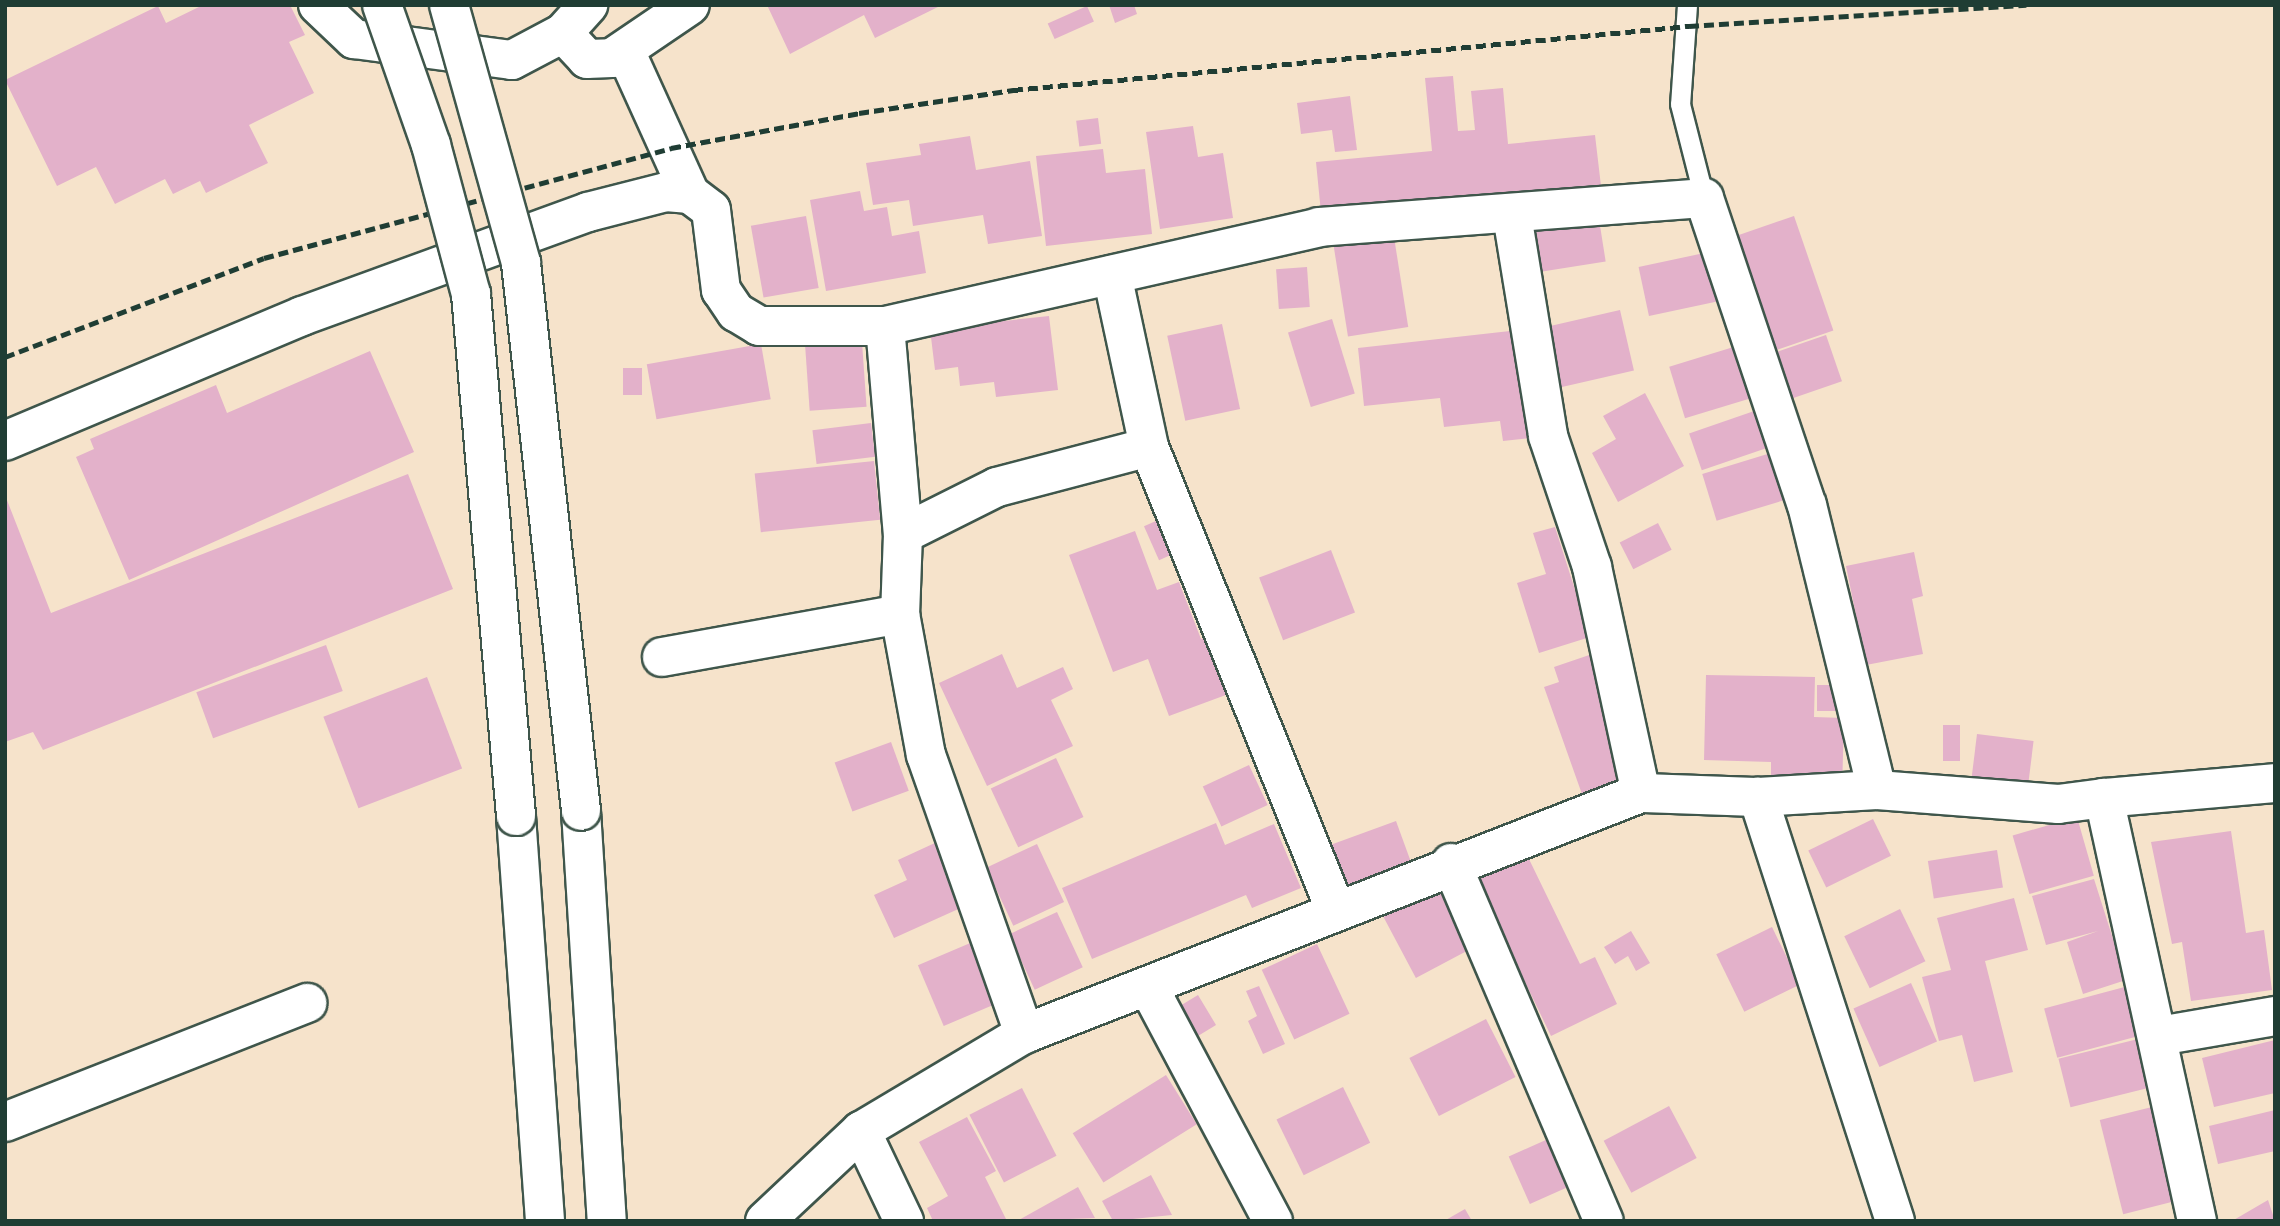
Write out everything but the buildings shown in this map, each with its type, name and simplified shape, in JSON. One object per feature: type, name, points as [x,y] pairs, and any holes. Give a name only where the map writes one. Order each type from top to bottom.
[{"type":"street","points":[[318,5],[354,39],[512,60],[575,19],[587,60],[626,53],[690,5]]},
{"type":"street","points":[[382,5],[431,145],[471,294],[516,816],[545,1221]]},
{"type":"street","points":[[449,5],[520,263],[581,811],[607,1221]]},
{"type":"street","points":[[626,53],[690,194],[711,210],[721,290],[736,312],[759,326],[886,326],[1319,227],[1512,215],[1704,198],[1807,505],[1877,790]]},
{"type":"street","points":[[5,441],[302,316],[575,217],[666,192],[690,194]]},
{"type":"street","points":[[1512,215],[1548,436],[1592,567],[1641,793]]},
{"type":"street","points":[[1111,275],[1149,447],[1336,911]]},
{"type":"street","points":[[886,326],[903,534],[900,614],[926,755],[1024,1034]]},
{"type":"street","points":[[903,534],[997,487],[1149,447]]},
{"type":"street","points":[[662,657],[900,614]]},
{"type":"street","points":[[765,1221],[861,1131],[1024,1034],[1150,990],[1451,863],[1641,793],[1758,797],[1877,790],[2058,804],[2275,783]]},
{"type":"street","points":[[1758,797],[1895,1221]]},
{"type":"street","points":[[2104,798],[2159,1036],[2197,1221]]},
{"type":"street","points":[[1451,863],[1604,1221]]},
{"type":"street","points":[[1150,990],[1272,1221]]},
{"type":"street","points":[[5,1122],[307,1003]]},
{"type":"street","points":[[2159,1036],[2275,1016]]},
{"type":"street","points":[[861,1131],[904,1221]]},
{"type":"lane","points":[[1688,5],[1681,104],[1704,198]]},
{"type":"railway","points":[[5,357],[264,258],[671,148],[859,113],[1013,90],[1689,26],[2026,5]]}]
